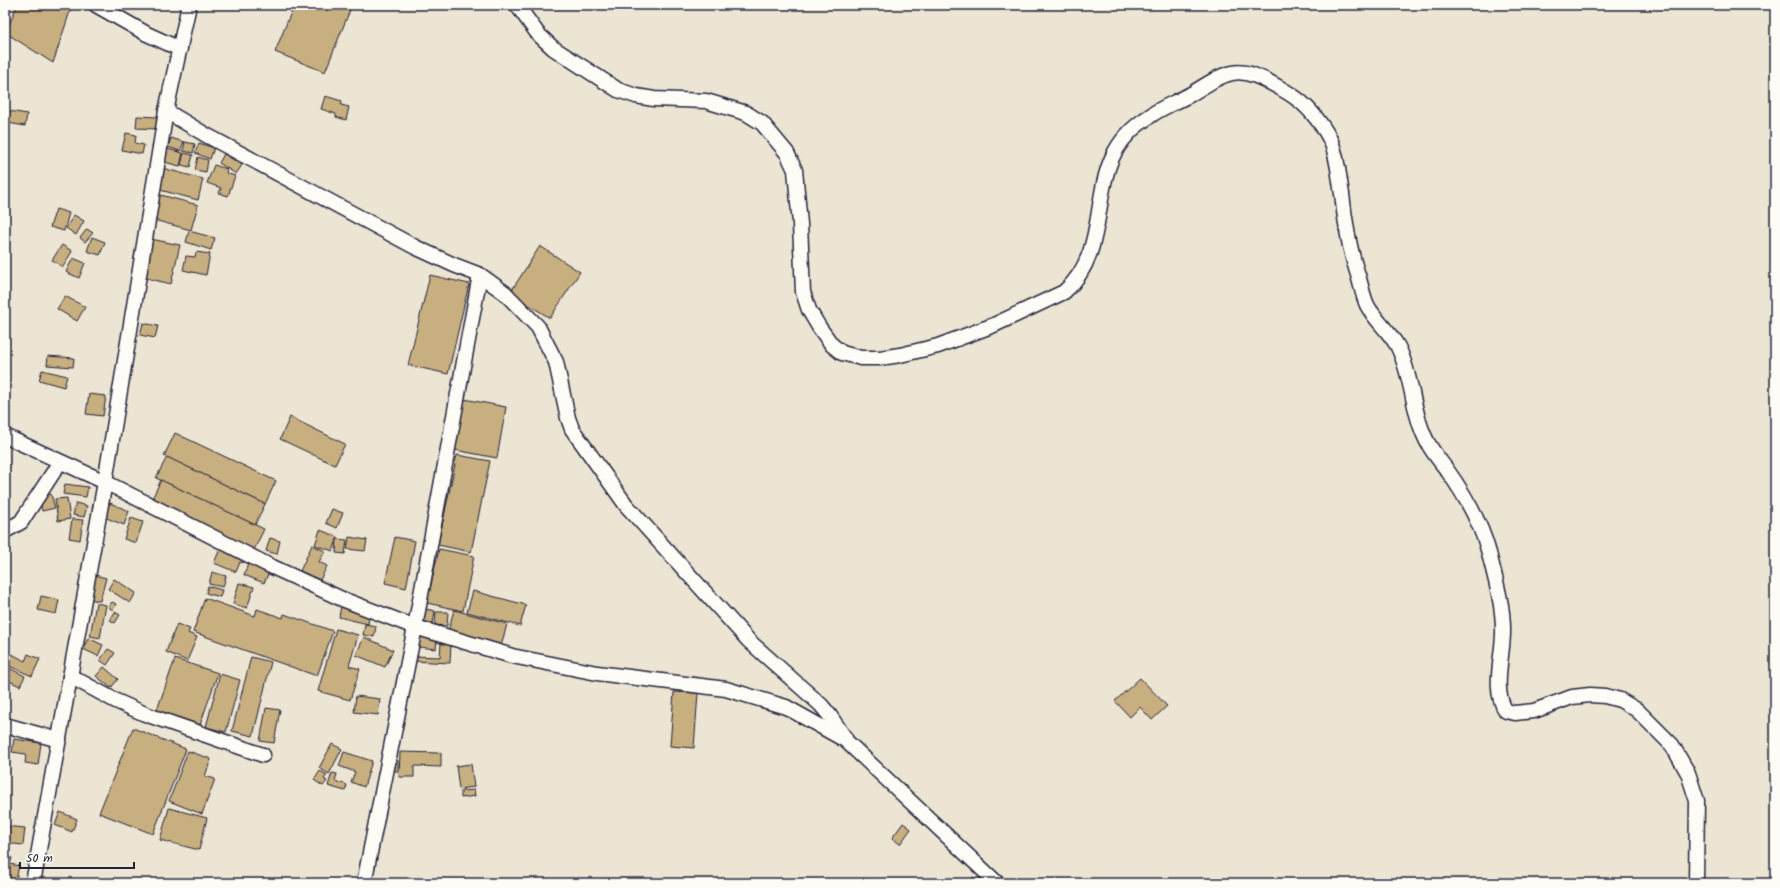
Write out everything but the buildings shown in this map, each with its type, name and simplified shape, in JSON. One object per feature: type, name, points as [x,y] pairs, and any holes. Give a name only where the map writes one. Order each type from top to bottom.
[{"type":"street","points":[[96,5],[147,34],[180,49]]},
{"type":"street","points":[[33,883],[105,482],[166,111],[189,5]]},
{"type":"street","points":[[516,5],[538,34],[548,43],[618,90],[636,96],[654,99],[706,101],[746,113],[762,123],[787,153],[795,170],[800,224],[803,292],[810,310],[819,327],[832,345],[842,354],[860,358],[880,358],[900,355],[938,346],[994,325],[1064,292],[1081,271],[1091,249],[1098,226],[1105,183],[1111,160],[1120,142],[1135,127],[1151,115],[1190,94],[1215,78],[1230,72],[1244,72],[1262,78],[1299,100],[1322,126],[1331,142],[1337,162],[1351,257],[1368,306],[1398,347],[1428,443],[1448,471],[1478,521],[1488,551],[1502,608],[1504,632],[1499,677],[1502,705],[1506,710],[1515,713],[1534,711],[1572,697],[1590,695],[1605,696],[1620,700],[1637,710],[1672,745],[1681,759],[1690,780],[1697,801],[1696,883]]},
{"type":"street","points":[[166,111],[206,135],[415,247],[480,275],[505,293],[538,327],[556,362],[568,418],[572,429],[626,505],[749,641],[821,705],[846,740],[997,883]]},
{"type":"street","points":[[364,883],[415,627],[480,275]]},
{"type":"street","points":[[5,436],[105,482],[266,564],[342,599],[415,627],[512,656],[597,673],[726,689],[786,707],[846,740]]},
{"type":"street","points":[[5,531],[21,522],[60,462]]},
{"type":"street","points":[[70,676],[116,702],[145,714],[264,755]]},
{"type":"street","points":[[5,725],[59,740]]}]
